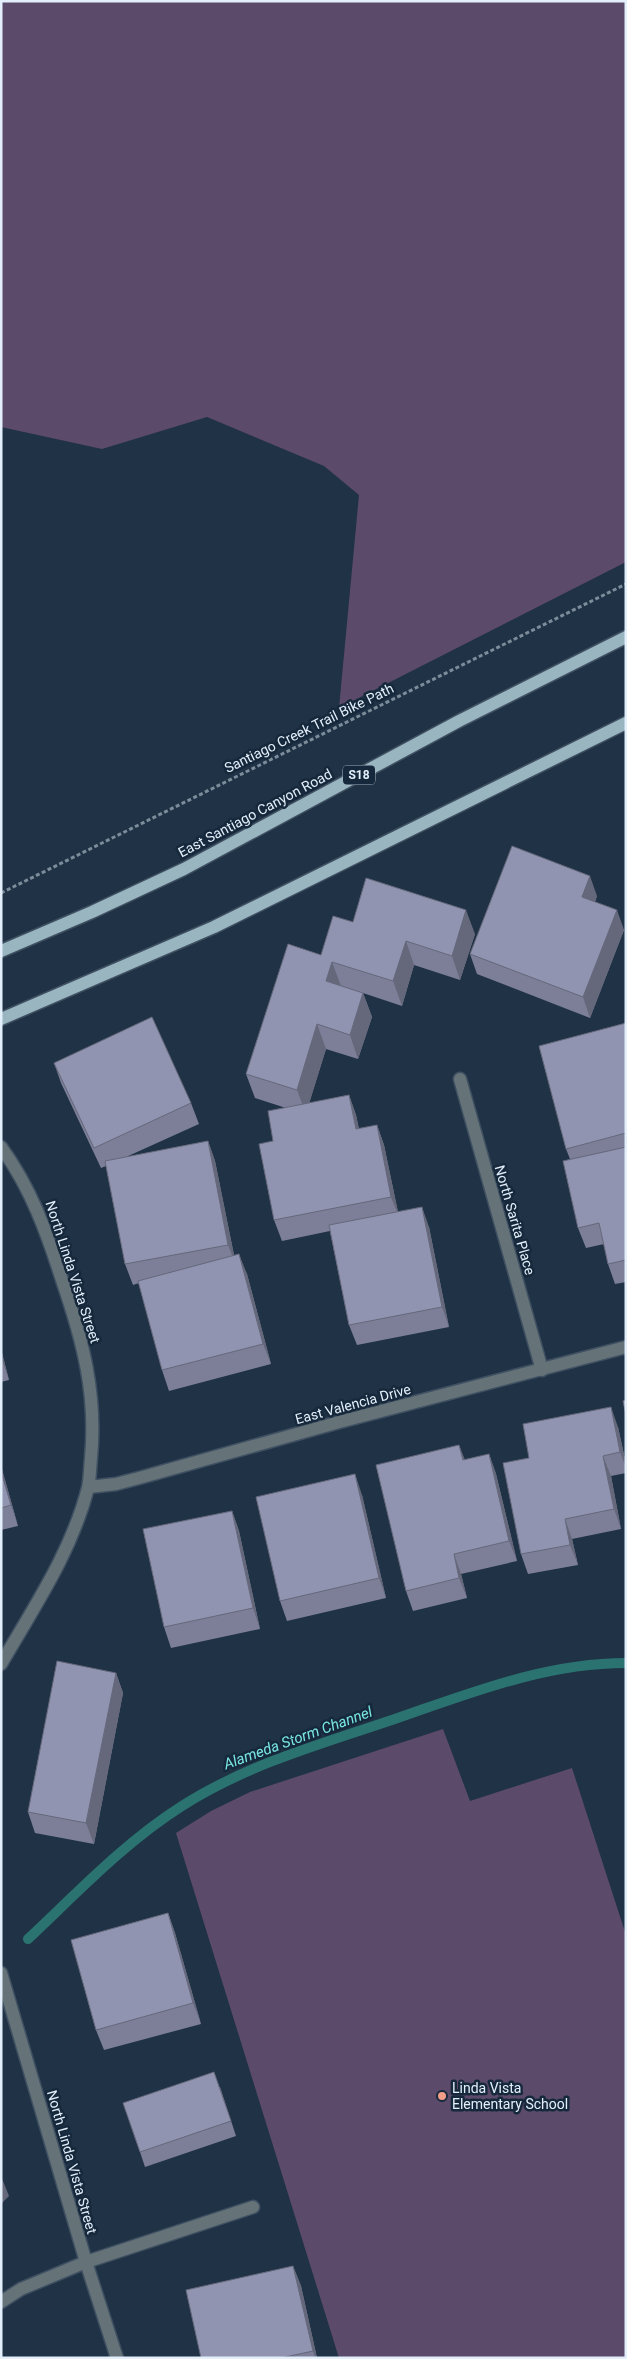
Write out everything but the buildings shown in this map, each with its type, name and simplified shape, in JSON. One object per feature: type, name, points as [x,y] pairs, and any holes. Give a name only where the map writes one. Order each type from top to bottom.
[{"type":"main road","name":"East Santiago Canyon Road","points":[[1,951],[92,912],[184,869],[459,721],[626,637]]},
{"type":"main road","points":[[1,1019],[214,927],[626,722]]},
{"type":"street","name":"North Sarita Place","points":[[460,1079],[542,1370]]},
{"type":"street","name":"North Linda Vista Street","points":[[1,1147],[33,1199],[78,1328],[89,1376],[94,1426],[88,1487],[73,1534],[51,1581],[1,1664]]},
{"type":"street","name":"East Valencia Drive","points":[[88,1487],[116,1484],[344,1421],[626,1347]]},
{"type":"street","name":"North Linda Vista Street","points":[[1,1973],[86,2262],[118,2358]]},
{"type":"street","points":[[1,2302],[21,2289],[86,2262],[253,2207]]},
{"type":"path","name":"Santiago Creek Trail Bike Path","points":[[1,893],[626,584]]},
{"type":"shaded area","points":[[1,1],[626,1],[626,562],[339,708],[359,495],[324,466],[207,417],[102,449],[1,427]]},
{"type":"shaded area","name":"Linda Vista Elementary School","points":[[443,1729],[470,1801],[572,1768],[626,1935],[626,2358],[339,2358],[176,1833],[211,1811],[250,1792]]},
{"type":"waterway","name":"Alameda Storm Channel","points":[[28,1939],[102,1869],[161,1820],[206,1792],[232,1779],[311,1747],[507,1682],[566,1668],[626,1663]]},
{"type":"place","name":"Linda Vista Elementary School","points":[[442,2096]]}]
